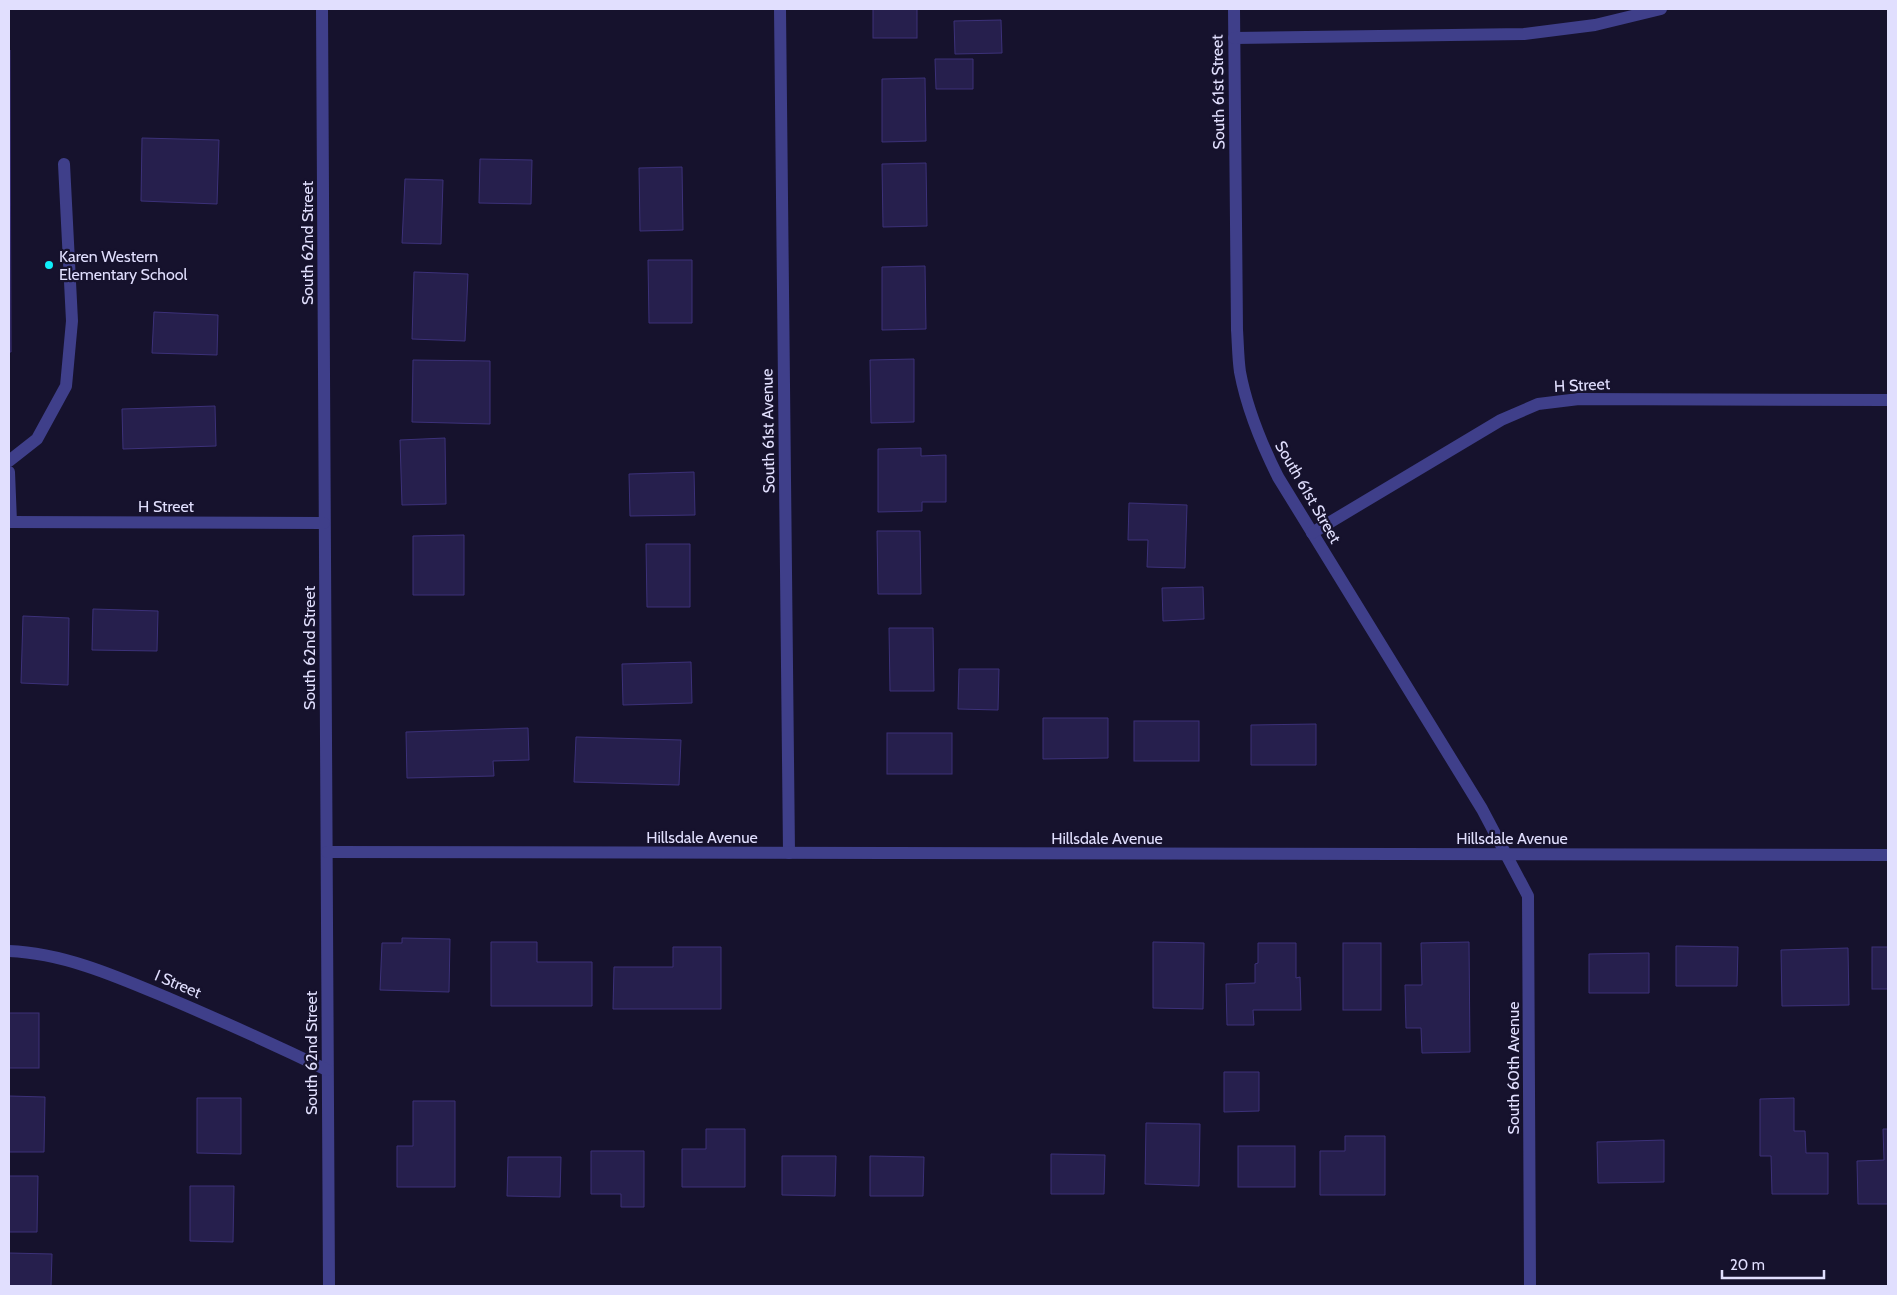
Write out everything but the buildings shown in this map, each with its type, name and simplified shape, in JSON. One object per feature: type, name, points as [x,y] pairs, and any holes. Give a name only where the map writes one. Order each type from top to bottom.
[{"type":"street","name":"South 62nd Street","points":[[322,9],[329,1286]]},
{"type":"street","name":"South 61st Avenue","points":[[780,9],[789,854]]},
{"type":"street","name":"South 61st Street","points":[[1234,9],[1237,330],[1240,370],[1247,405],[1261,442],[1278,477],[1482,809],[1506,855]]},
{"type":"street","points":[[1234,38],[1524,34],[1595,24],[1661,9]]},
{"type":"street","points":[[9,461],[37,439],[66,386],[72,321],[64,164]]},
{"type":"street","name":"H Street","points":[[1312,533],[1501,420],[1538,404],[1579,399],[1888,400]]},
{"type":"street","points":[[9,472],[10,522]]},
{"type":"street","name":"H Street","points":[[10,522],[324,523]]},
{"type":"street","name":"Hillsdale Avenue","points":[[326,852],[1888,855]]},
{"type":"street","name":"South 60th Avenue","points":[[1506,855],[1528,896],[1530,1286]]},
{"type":"street","name":"I Street","points":[[9,951],[40,955],[79,964],[137,985],[228,1023],[327,1070]]},
{"type":"place","name":"Karen Western Elementary School","points":[[49,265]]}]
